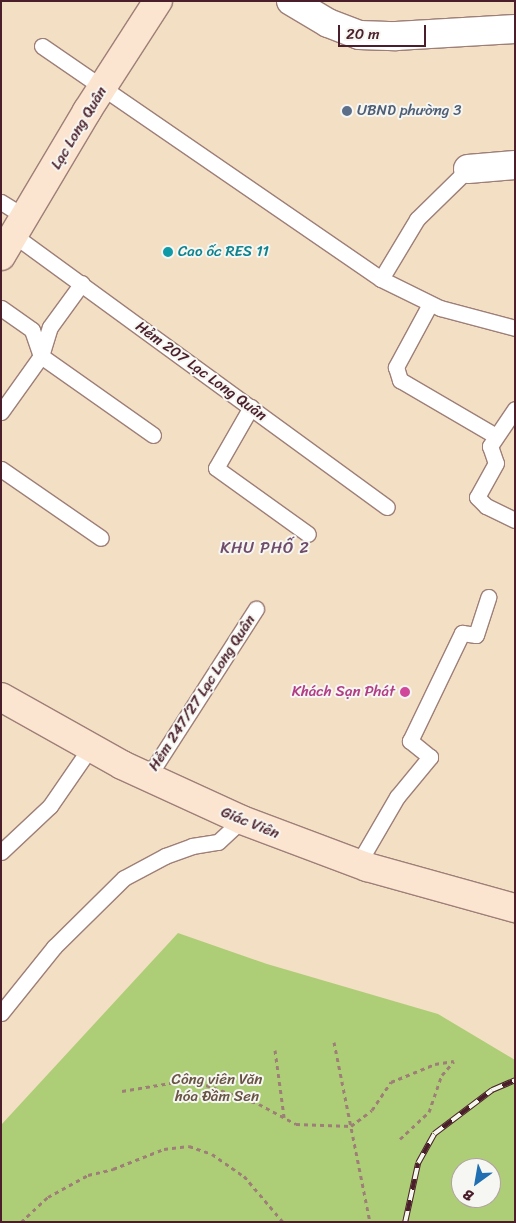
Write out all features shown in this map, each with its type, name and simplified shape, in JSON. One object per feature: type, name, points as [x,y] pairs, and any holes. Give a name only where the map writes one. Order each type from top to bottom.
[{"type":"street","points":[[126,51],[134,1]]},
{"type":"street","name":"Lạc Long Quân","points":[[14,237],[158,1]]},
{"type":"street","points":[[291,1],[328,23],[359,34],[396,36],[515,29]]},
{"type":"street","points":[[468,169],[515,165]]},
{"type":"street","name":"Giác Viên","points":[[1,698],[90,748],[242,820],[358,864],[515,908]]},
{"type":"lane","points":[[42,46],[104,87],[235,181],[381,279],[430,304],[515,328]]},
{"type":"lane","points":[[381,279],[417,219],[468,169]]},
{"type":"lane","name":"Hẻm 207 Lạc Long Quân","points":[[1,202],[14,237],[82,283],[387,508]]},
{"type":"lane","points":[[1,412],[42,356],[50,327],[82,283]]},
{"type":"lane","points":[[430,304],[396,367],[400,380],[496,436]]},
{"type":"lane","points":[[1,308],[32,330],[42,356],[153,435]]},
{"type":"lane","points":[[251,407],[216,468],[308,534]]},
{"type":"lane","points":[[515,409],[490,446],[496,463],[477,497],[486,506],[515,520]]},
{"type":"lane","points":[[1,469],[101,538]]},
{"type":"lane","points":[[358,864],[397,797],[430,756],[410,741],[462,633],[476,635],[488,597]]},
{"type":"lane","name":"Hẻm 247/27 Lạc Long Quân","points":[[148,777],[256,609]]},
{"type":"lane","points":[[1,852],[50,806],[90,748]]},
{"type":"lane","points":[[1,1013],[54,947],[124,878],[165,856],[192,846],[218,842],[242,820]]},
{"type":"path","points":[[334,1042],[370,1222]]},
{"type":"path","points":[[275,1050],[284,1117]]},
{"type":"path","points":[[122,1091],[176,1082],[206,1085],[309,1126],[351,1126],[372,1110],[392,1082],[436,1064],[454,1061],[442,1075],[429,1112],[400,1139]]},
{"type":"path","points":[[21,1222],[48,1197],[88,1175],[113,1169],[164,1149],[189,1146],[212,1154],[244,1176],[283,1222]]},
{"type":"green space","name":"Công viên Văn hóa Đầm Sen","points":[[178,933],[267,964],[438,1014],[515,1060],[515,1222],[1,1222],[1,1125]]},
{"type":"railway","points":[[405,1222],[418,1163],[434,1134],[492,1090],[515,1080]]},
{"type":"place","name":"UBND phường 3","points":[[347,111]]},
{"type":"place","name":"Cao ốc RES 11","points":[[168,252]]},
{"type":"place","name":"Khách Sạn Phát","points":[[405,692]]},
{"type":"district","name":"KHU PHỐ 2","points":[[265,548]]}]
